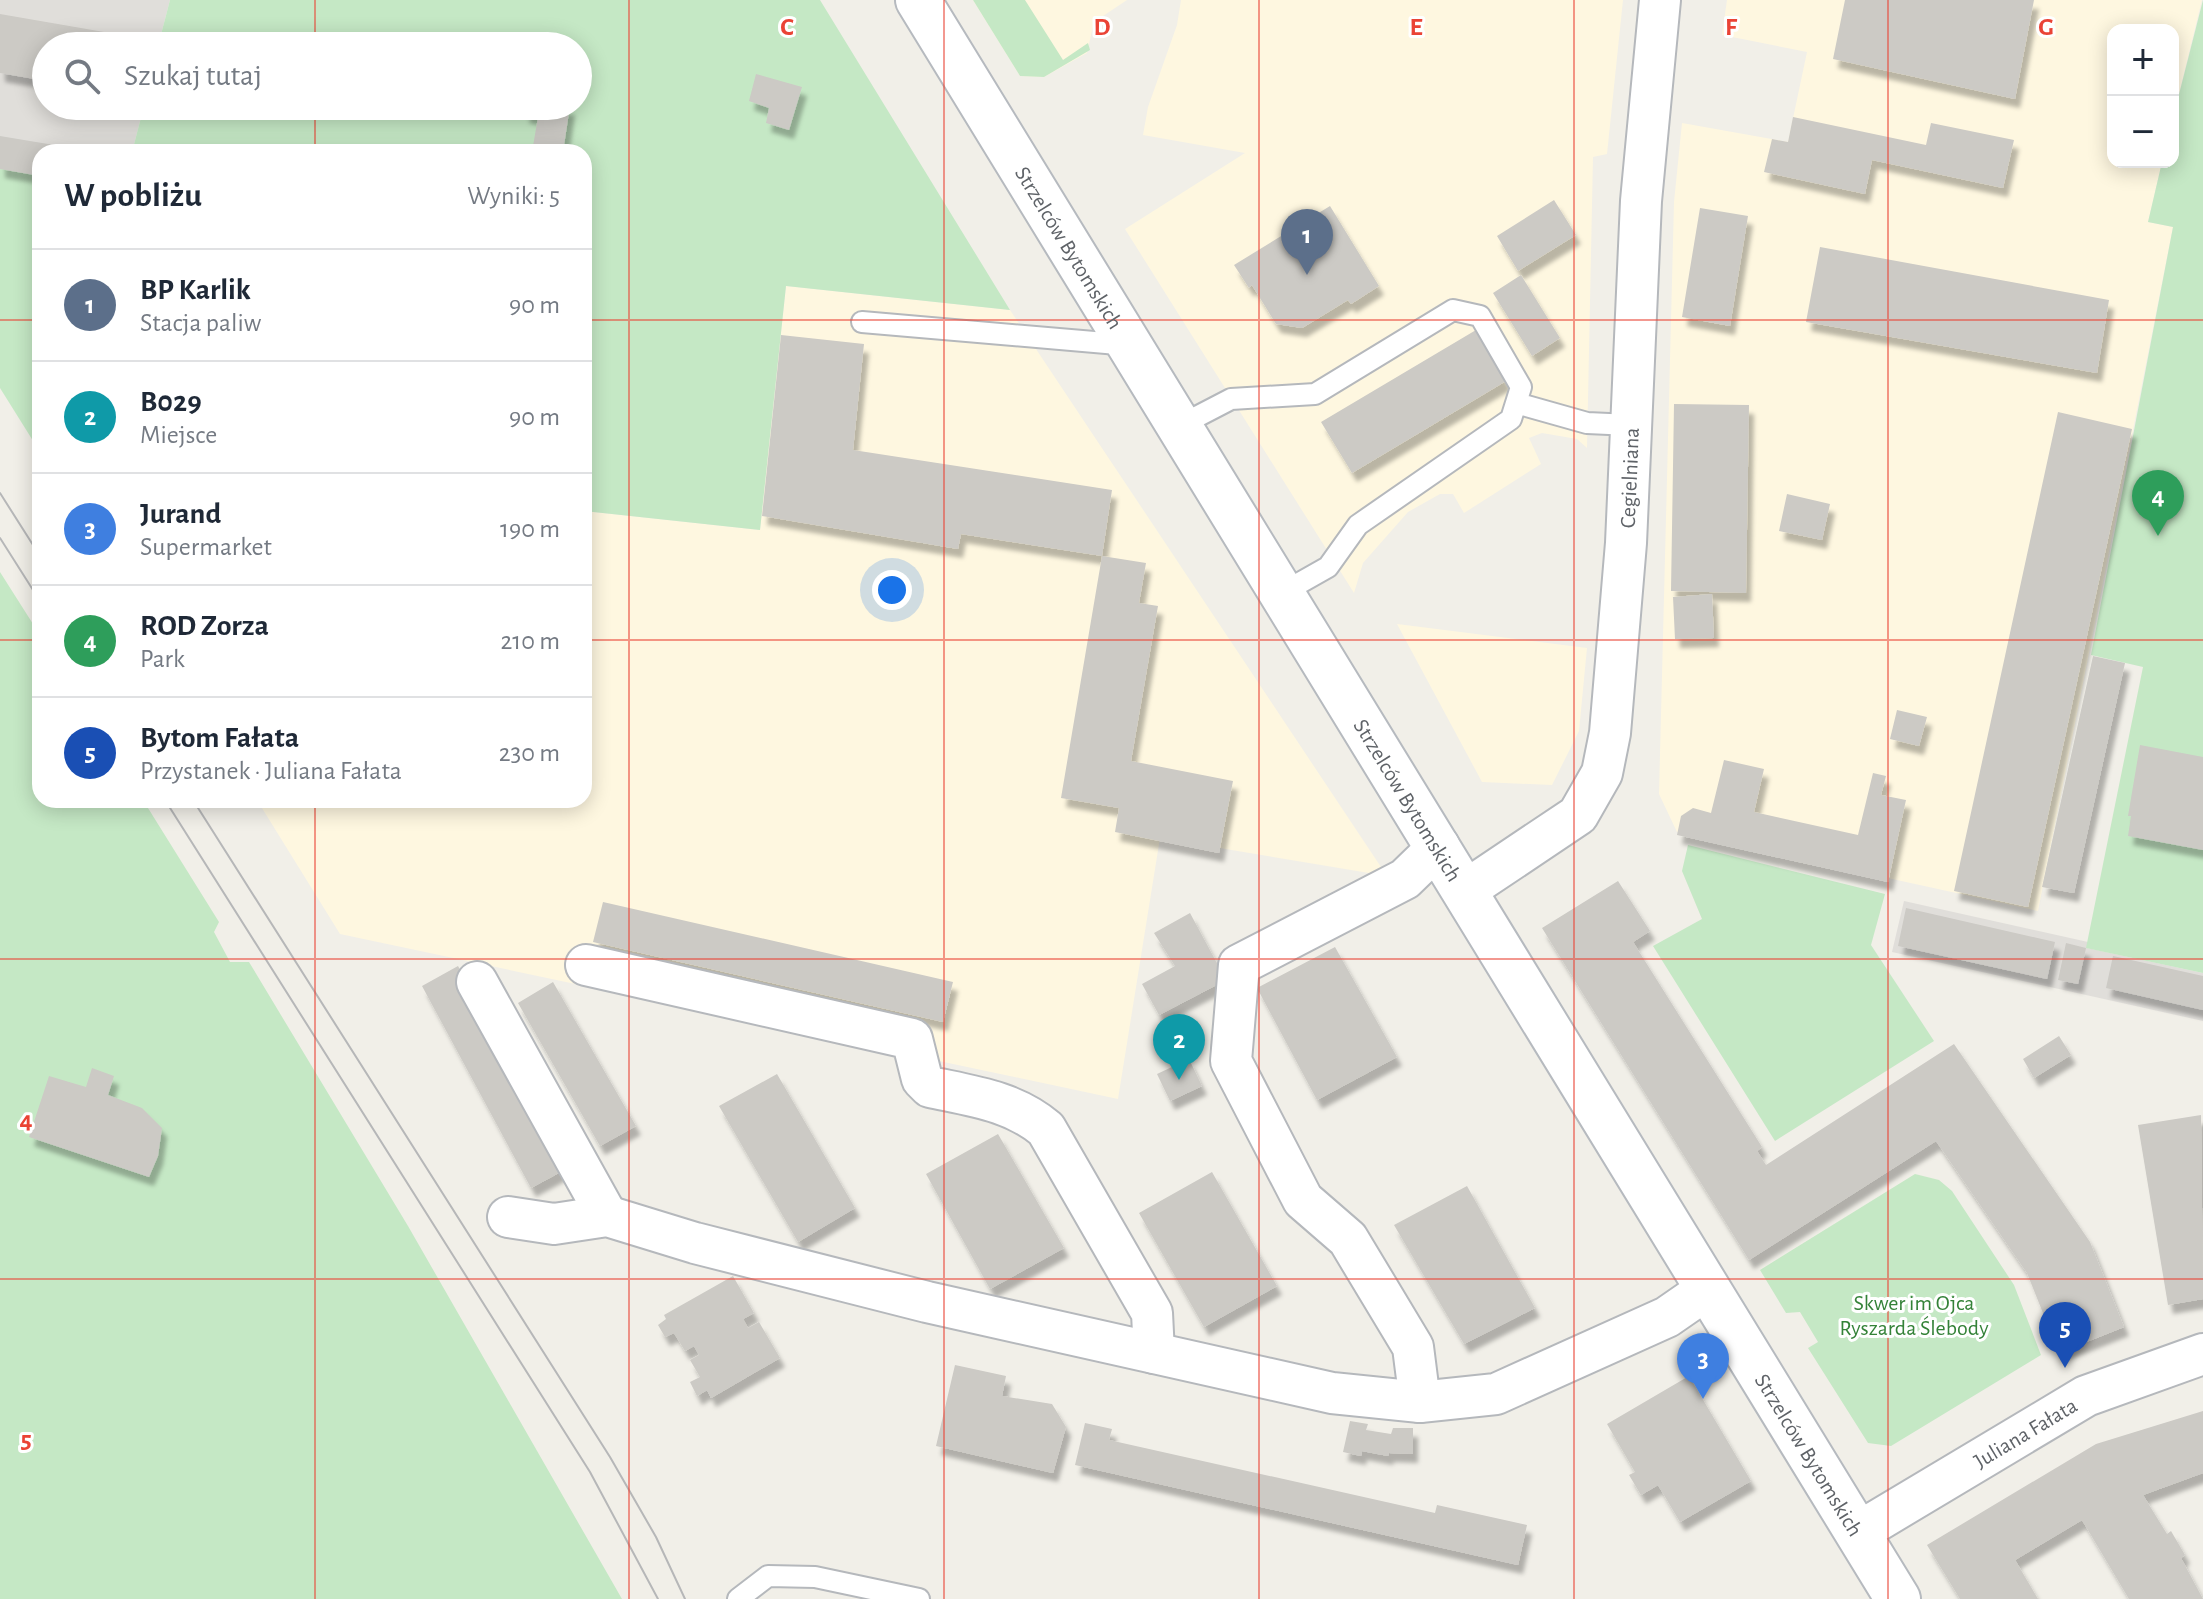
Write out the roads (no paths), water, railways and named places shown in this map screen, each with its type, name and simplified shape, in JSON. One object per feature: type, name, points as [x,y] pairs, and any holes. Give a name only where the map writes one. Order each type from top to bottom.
[{"type":"main road","name":"Strzelców Bytomskich","points":[[918,0],[1898,1599]]},
{"type":"street","name":"Cegielniana","points":[[1466,890],[1578,815],[1602,773],[1610,733],[1626,543],[1641,201],[1660,0]]},
{"type":"street","points":[[1420,1402],[1413,1347],[1348,1239],[1303,1200],[1231,1061],[1239,965],[1405,879],[1439,846]]},
{"type":"street","points":[[586,965],[912,1039],[922,1079],[930,1087],[1002,1103],[1029,1114],[1046,1129],[1152,1313],[1154,1353]]},
{"type":"street","points":[[477,982],[607,1216]]},
{"type":"street","points":[[508,1217],[554,1224],[607,1216],[927,1302],[1332,1393],[1420,1402],[1496,1394],[1667,1317],[1706,1290]]},
{"type":"street","name":"Juliana Fałata","points":[[1857,1533],[2086,1396],[2203,1354]]},
{"type":"lane","points":[[1179,426],[1231,399],[1315,394],[1453,310],[1480,316],[1521,387],[1511,419],[1358,525],[1328,567],[1282,593]]},
{"type":"lane","points":[[862,322],[1129,345]]},
{"type":"lane","points":[[1516,403],[1587,423],[1631,425]]},
{"type":"lane","points":[[738,1599],[768,1576],[815,1577],[919,1599]]},
{"type":"tram line","points":[[0,493],[32,543]]},
{"type":"tram line","points":[[0,538],[32,588]]},
{"type":"tram line","points":[[170,808],[590,1472],[658,1599]]},
{"type":"tram line","points":[[198,808],[610,1457],[656,1537],[685,1599]]},
{"type":"place","name":"BP Karlik","points":[[1307,275]]},
{"type":"place","name":"ROD Zorza","points":[[2158,536]]},
{"type":"place","name":"B029","points":[[1179,1080]]},
{"type":"place","name":"Bytom Fałata","points":[[2065,1368]]},
{"type":"place","name":"Jurand","points":[[1703,1399]]},
{"type":"park label","name":"Skwer im Ojca Ryszarda Ślebody","points":[[1914,1314]]}]
